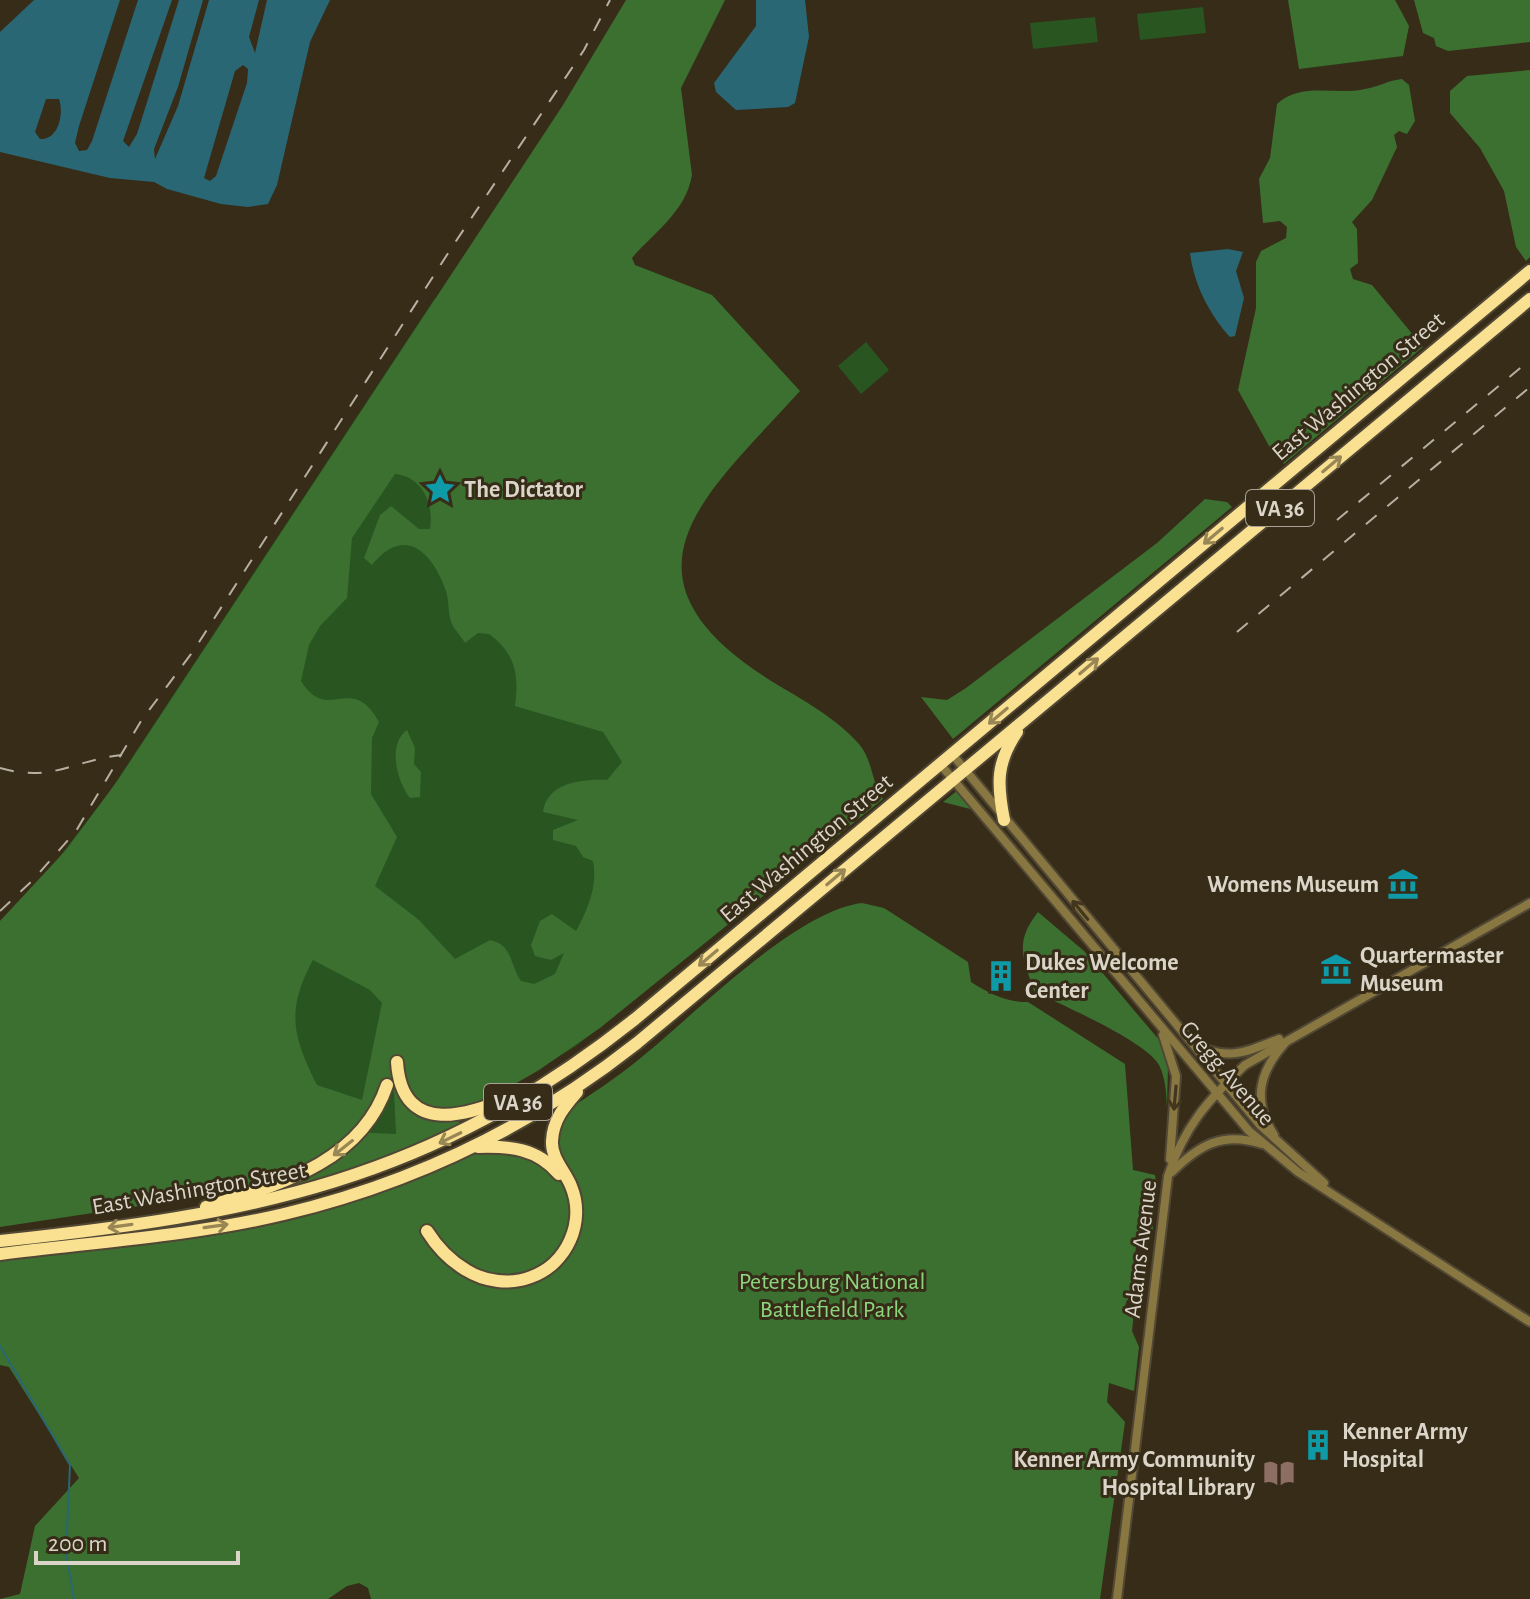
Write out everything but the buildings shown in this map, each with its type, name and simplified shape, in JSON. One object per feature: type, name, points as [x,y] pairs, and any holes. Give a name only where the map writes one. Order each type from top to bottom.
[{"type":"highway","name":"East Washington Street","points":[[0,1241],[168,1220],[279,1200],[368,1173],[476,1125],[560,1074],[635,1019],[1530,271]]},
{"type":"highway","name":"East Washington Street","points":[[0,1254],[281,1215],[381,1186],[475,1147],[587,1080],[649,1033],[1530,299]]},
{"type":"highway","points":[[1004,820],[998,787],[999,768],[1008,745],[1029,716]]},
{"type":"highway","points":[[397,1062],[401,1082],[411,1101],[428,1113],[444,1117],[484,1108],[560,1074]]},
{"type":"highway","points":[[475,1147],[524,1149],[556,1170],[571,1204],[566,1239],[542,1266],[521,1274],[500,1276],[465,1264],[429,1229],[451,1260],[490,1280],[527,1278],[555,1262],[569,1243],[577,1209],[571,1185],[554,1152],[553,1132],[563,1108],[587,1080]]},
{"type":"highway","points":[[168,1220],[267,1189],[325,1161],[366,1125],[387,1085]]},
{"type":"street","name":"Gregg Avenue","points":[[952,754],[958,774],[1013,850],[1215,1093],[1265,1146],[1530,1322]]},
{"type":"street","name":"Gregg Avenue","points":[[940,764],[958,774],[1023,841],[1224,1084],[1281,1146],[1350,1203]]},
{"type":"street","points":[[1013,850],[1023,841]]},
{"type":"street","name":"Adams Avenue","points":[[1117,1599],[1168,1176],[1185,1131],[1215,1093],[1245,1065],[1530,903]]},
{"type":"street","points":[[1158,1024],[1176,1076],[1168,1176]]},
{"type":"street","points":[[1183,1035],[1213,1053],[1233,1056],[1299,1032]]},
{"type":"street","points":[[1281,1146],[1264,1119],[1260,1089],[1269,1063],[1299,1032]]},
{"type":"street","points":[[1168,1176],[1208,1143],[1239,1138],[1265,1146]]},
{"type":"green space","points":[[626,0],[725,0],[681,88],[692,175],[689,188],[668,221],[632,258],[635,265],[712,295],[800,391],[734,463],[707,498],[688,532],[682,567],[690,602],[717,639],[765,677],[849,733],[864,751],[883,799],[600,1028],[539,1070],[455,1119],[460,1122],[457,1126],[378,1161],[265,1197],[252,1189],[0,1227],[0,921],[66,850],[118,780],[563,105]],"holes":[[[395,474],[413,480],[424,493],[430,510],[430,529],[419,529],[391,506],[380,515],[364,558],[372,565],[384,553],[406,545],[425,555],[440,577],[447,595],[451,622],[465,643],[478,633],[489,634],[510,657],[516,675],[515,706],[603,732],[622,762],[607,780],[568,784],[551,794],[546,802],[543,812],[578,820],[553,830],[553,840],[576,846],[583,857],[593,861],[594,879],[588,906],[576,931],[552,914],[540,921],[531,945],[535,956],[551,960],[564,953],[555,974],[534,984],[521,981],[507,950],[497,942],[490,940],[455,959],[419,920],[375,886],[397,837],[371,794],[372,738],[379,722],[369,707],[359,700],[321,699],[301,681],[309,645],[320,626],[347,598],[352,538]],[[313,960],[370,990],[382,1003],[362,1100],[317,1085],[302,1051],[296,1022],[296,1008],[304,978]],[[386,1079],[394,1092],[396,1134],[353,1132],[374,1105]]]},
{"type":"green space","points":[[1288,0],[1395,0],[1409,26],[1403,56],[1299,69]]},
{"type":"green space","points":[[1414,0],[1530,0],[1530,42],[1448,51],[1436,46],[1434,38],[1423,33]]},
{"type":"green space","points":[[1203,7],[1206,33],[1140,40],[1137,14]]},
{"type":"green space","points":[[1095,17],[1098,42],[1033,49],[1030,23]]},
{"type":"green space","points":[[1530,70],[1530,257],[1526,261],[1516,247],[1504,191],[1480,148],[1450,113],[1450,91],[1467,76]]},
{"type":"green space","points":[[1402,79],[1409,85],[1415,121],[1407,134],[1399,131],[1394,135],[1397,147],[1372,200],[1352,222],[1357,229],[1358,263],[1350,269],[1353,279],[1372,285],[1423,347],[1284,464],[1273,453],[1238,390],[1256,308],[1256,262],[1261,251],[1286,238],[1287,227],[1280,221],[1263,223],[1259,179],[1270,158],[1277,104],[1297,93],[1354,91]]},
{"type":"green space","points":[[435,298],[766,894],[576,1046],[462,1115],[223,1194],[0,1222],[0,921],[47,873],[108,794]]},
{"type":"green space","points":[[866,342],[889,370],[861,394],[838,366]]},
{"type":"green space","points":[[1205,499],[1227,502],[1232,507],[953,739],[921,697],[947,700],[966,688],[1157,543]]},
{"type":"green space","points":[[407,730],[415,748],[414,764],[421,772],[420,797],[410,798],[405,791],[396,763],[397,744]]},
{"type":"green space","points":[[958,790],[974,810],[943,802]]},
{"type":"green space","name":"Petersburg National Battlefield Park","points":[[862,903],[884,908],[968,962],[971,982],[1005,999],[1028,1002],[1125,1064],[1133,1170],[1155,1175],[1157,1189],[1152,1235],[1137,1237],[1133,1275],[1142,1281],[1144,1291],[1137,1300],[1127,1300],[1124,1309],[1134,1312],[1132,1331],[1139,1347],[1134,1391],[1109,1383],[1107,1402],[1125,1422],[1100,1599],[371,1599],[368,1588],[359,1583],[347,1586],[328,1599],[0,1599],[20,1594],[35,1526],[79,1478],[9,1367],[0,1365],[0,1261],[162,1243],[282,1222],[386,1190],[491,1145],[512,1150],[557,1176],[567,1167],[555,1145],[563,1113],[633,1064],[778,943],[836,910]]},
{"type":"green space","points":[[1038,912],[1084,951],[1160,1041],[1168,1066],[1167,1108],[1163,1076],[1151,1056],[1121,1035],[1034,991],[1024,959],[1023,942]]},
{"type":"water","points":[[34,0],[120,0],[75,143],[79,151],[87,150],[138,0],[172,0],[123,141],[129,147],[137,134],[179,0],[203,0],[178,87],[154,149],[155,159],[178,106],[209,0],[259,0],[249,37],[255,53],[267,0],[330,0],[310,42],[277,185],[268,204],[248,207],[221,204],[167,189],[154,182],[110,178],[0,152],[0,32]],"holes":[[[243,65],[248,69],[247,83],[216,176],[210,181],[204,178],[235,71]],[[46,99],[59,99],[60,118],[52,135],[40,139],[35,132]]]},
{"type":"water","points":[[756,0],[805,0],[809,37],[795,103],[788,107],[736,110],[716,92],[714,83],[756,26]]},
{"type":"water","points":[[1228,249],[1243,252],[1236,271],[1244,298],[1235,336],[1230,337],[1215,319],[1204,298],[1190,253]]},
{"type":"waterway","points":[[0,1346],[70,1465],[66,1553],[74,1599]]},
{"type":"railway","points":[[0,911],[33,880],[76,831],[141,721],[194,650],[452,247],[584,50],[610,0]]},
{"type":"railway","points":[[1337,520],[1530,360]]},
{"type":"railway","points":[[1237,632],[1530,387]]},
{"type":"railway","points":[[0,768],[18,772],[49,772],[122,755]]},
{"type":"place","name":"The Dictator","points":[[440,489]]},
{"type":"place","name":"Womens Museum","points":[[1403,884]]},
{"type":"place","name":"Quartermaster Museum","points":[[1336,969]]},
{"type":"place","name":"Dukes Welcome Center","points":[[1001,976]]},
{"type":"place","name":"Kenner Army Hospital","points":[[1318,1445]]},
{"type":"place","name":"Kenner Army Community Hospital Library","points":[[1279,1473]]}]
